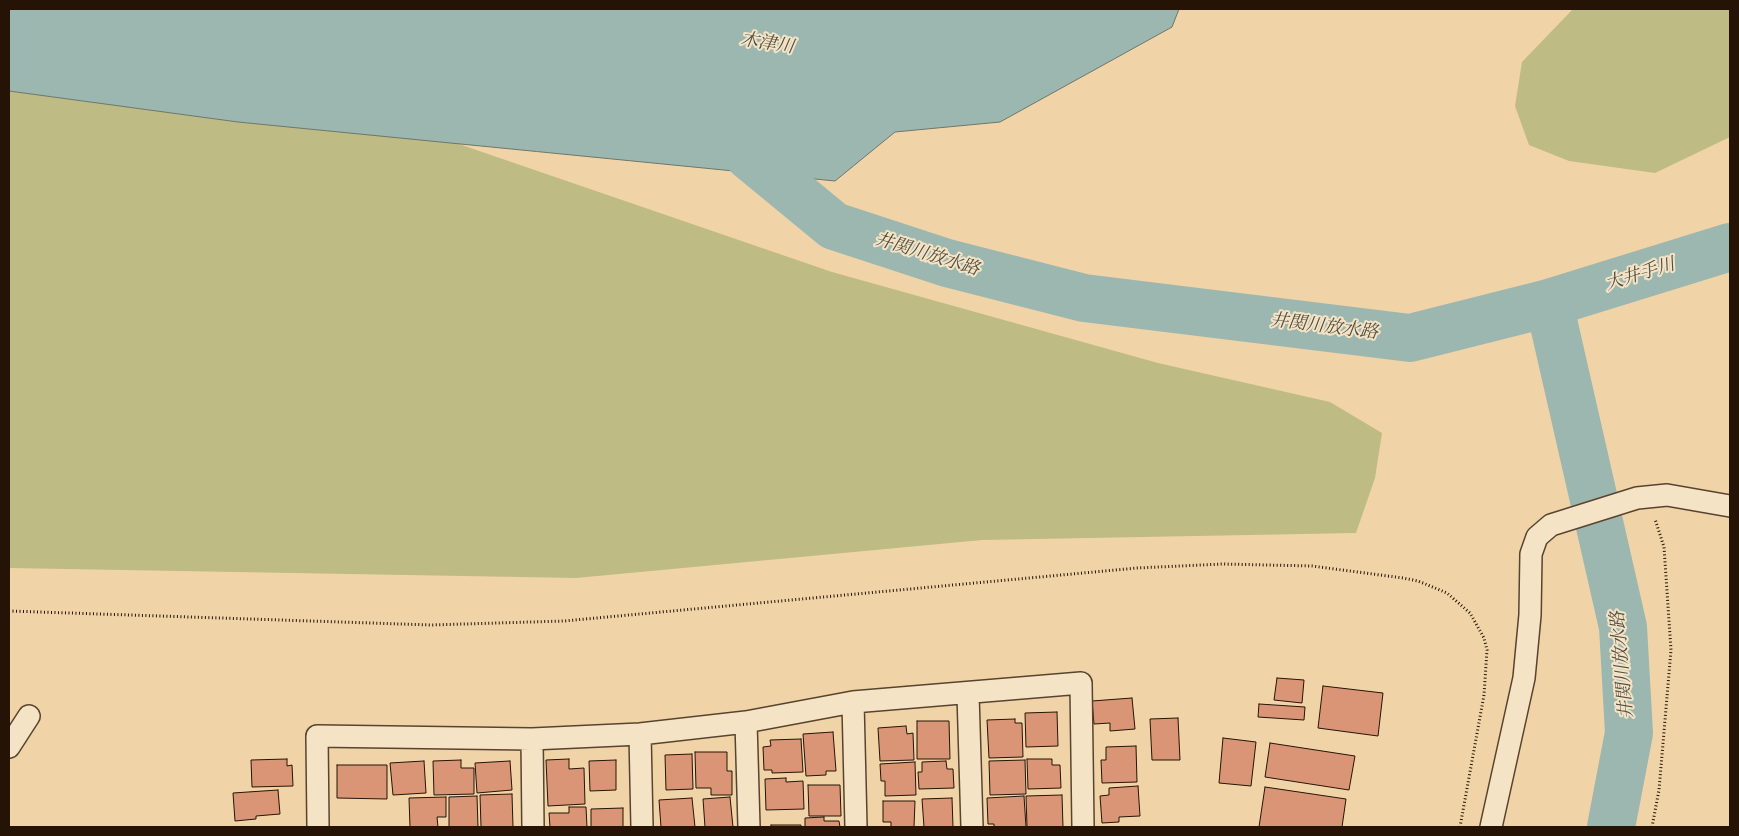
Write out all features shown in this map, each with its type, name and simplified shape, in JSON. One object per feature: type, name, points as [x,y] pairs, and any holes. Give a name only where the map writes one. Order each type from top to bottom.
[{"type":"street","points":[[1491,827],[1524,678],[1530,614],[1532,545],[1537,536],[1552,526],[1642,498],[1667,495],[1730,506]]},
{"type":"street","points":[[318,827],[317,736],[532,739],[640,734],[746,722],[853,702],[968,694],[1081,683],[1083,827]]},
{"type":"street","points":[[968,694],[972,827]]},
{"type":"street","points":[[853,702],[856,827]]},
{"type":"street","points":[[9,747],[29,716]]},
{"type":"street","points":[[746,722],[749,827]]},
{"type":"street","points":[[640,734],[642,827]]},
{"type":"street","points":[[532,739],[533,827]]},
{"type":"path","points":[[1642,498],[1664,547],[1671,650],[1659,790],[1652,827]]},
{"type":"path","points":[[9,611],[431,624],[574,620],[1137,568],[1222,564],[1312,566],[1402,578],[1426,583],[1447,593],[1470,613],[1484,638],[1487,657],[1484,695],[1460,827]]},
{"type":"shaded area","points":[[1573,9],[1730,9],[1730,137],[1655,173],[1569,161],[1529,145],[1515,106],[1522,62]]},
{"type":"shaded area","points":[[9,91],[238,122],[453,142],[832,272],[1158,363],[1330,402],[1382,433],[1375,478],[1356,533],[982,540],[576,578],[9,568]]},
{"type":"water","name":"木津川","points":[[9,9],[1179,9],[1172,27],[1000,122],[895,132],[835,181],[238,122],[9,91]]},
{"type":"building","points":[[1277,678],[1304,680],[1302,703],[1274,700]]},
{"type":"building","points":[[1323,686],[1383,693],[1378,736],[1318,728]]},
{"type":"building","points":[[1132,698],[1135,729],[1110,731],[1110,723],[1094,724],[1092,701]]},
{"type":"building","points":[[1259,704],[1305,707],[1304,720],[1258,717]]},
{"type":"building","points":[[1057,712],[1058,746],[1026,747],[1025,713]]},
{"type":"building","points":[[1178,718],[1180,760],[1152,760],[1150,719]]},
{"type":"building","points":[[1015,719],[1015,723],[1022,723],[1023,757],[989,758],[987,720]]},
{"type":"building","points":[[917,721],[949,721],[950,759],[917,759]]},
{"type":"building","points":[[906,726],[907,734],[913,733],[914,760],[880,761],[878,728]]},
{"type":"building","points":[[833,732],[836,771],[826,771],[826,775],[806,776],[803,734]]},
{"type":"building","points":[[1223,738],[1256,742],[1251,786],[1219,783]]},
{"type":"building","points":[[801,739],[803,772],[772,773],[772,770],[764,770],[763,747],[771,746],[770,740]]},
{"type":"building","points":[[1270,743],[1355,756],[1349,790],[1265,777]]},
{"type":"building","points":[[1136,746],[1137,782],[1102,783],[1101,760],[1106,760],[1106,747]]},
{"type":"building","points":[[695,752],[727,752],[727,771],[732,771],[732,795],[711,795],[711,788],[696,788]]},
{"type":"building","points":[[692,754],[693,789],[666,790],[665,755]]},
{"type":"building","points":[[287,759],[287,766],[292,765],[293,786],[252,787],[251,760]]},
{"type":"building","points":[[569,759],[569,769],[584,768],[585,804],[548,806],[546,760]]},
{"type":"building","points":[[1027,759],[1052,759],[1052,765],[1060,765],[1061,788],[1028,789]]},
{"type":"building","points":[[461,760],[461,768],[474,768],[474,794],[434,795],[433,761]]},
{"type":"building","points":[[616,760],[616,790],[590,791],[589,761]]},
{"type":"building","points":[[1025,760],[1026,794],[990,795],[989,761]]},
{"type":"building","points":[[424,761],[426,793],[393,795],[390,763]]},
{"type":"building","points":[[510,761],[512,790],[477,793],[475,763]]},
{"type":"building","points":[[946,761],[947,769],[953,769],[954,788],[919,789],[918,772],[922,772],[922,762]]},
{"type":"building","points":[[915,762],[916,795],[885,796],[885,781],[881,781],[880,764]]},
{"type":"building","points":[[337,765],[387,765],[387,799],[337,798]]},
{"type":"building","points":[[786,778],[786,782],[803,781],[804,809],[766,810],[765,779]]},
{"type":"building","points":[[808,785],[840,785],[841,816],[809,816]]},
{"type":"building","points":[[1138,786],[1140,816],[1119,817],[1119,822],[1102,823],[1100,796],[1109,795],[1109,788]]},
{"type":"building","points":[[1265,787],[1346,799],[1342,827],[1259,827]]},
{"type":"building","points":[[278,790],[280,814],[256,816],[256,819],[235,821],[233,793]]},
{"type":"building","points":[[512,794],[513,827],[481,827],[480,795]]},
{"type":"building","points":[[1062,795],[1063,827],[1027,827],[1026,796]]},
{"type":"building","points":[[477,796],[478,827],[449,827],[449,797]]},
{"type":"building","points":[[1024,796],[1026,827],[994,827],[994,824],[988,824],[987,798]]},
{"type":"building","points":[[446,797],[446,817],[437,817],[438,827],[410,827],[409,798]]},
{"type":"building","points":[[730,797],[733,827],[705,827],[703,799]]},
{"type":"building","points":[[692,798],[695,827],[661,827],[659,800]]},
{"type":"building","points":[[952,798],[953,827],[924,827],[922,799]]},
{"type":"building","points":[[883,801],[915,801],[914,827],[891,827],[891,822],[883,822]]},
{"type":"building","points":[[569,807],[586,807],[587,827],[550,827],[549,813],[569,813]]},
{"type":"building","points":[[623,808],[623,827],[591,827],[591,809]]},
{"type":"building","points":[[824,817],[824,821],[839,821],[840,827],[805,827],[805,818]]},
{"type":"building","points":[[771,825],[801,825],[801,827],[771,827]]},
{"type":"waterway","name":"井関川放水路","points":[[729,125],[749,156],[834,226],[947,263],[1084,298],[1410,338],[1549,303],[1623,627],[1629,733],[1611,827]]},
{"type":"waterway","name":"大井手川","points":[[1549,303],[1730,247]]}]
